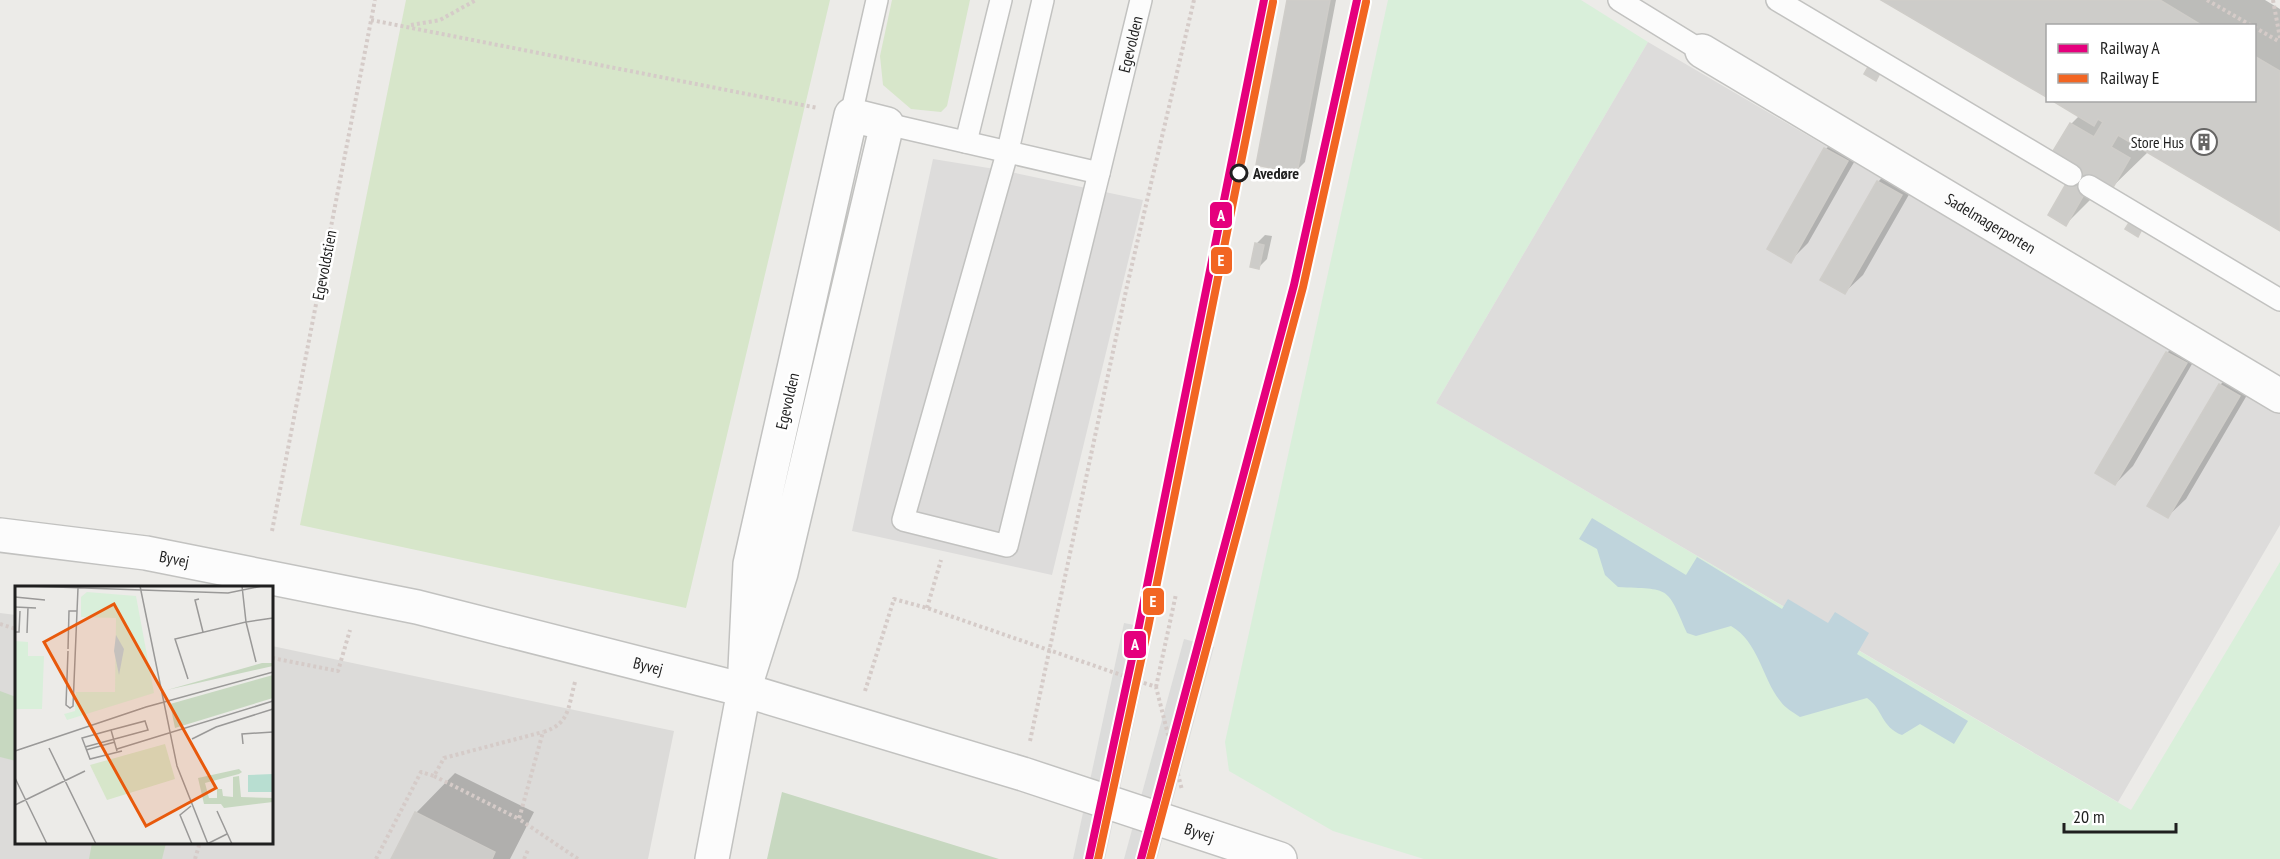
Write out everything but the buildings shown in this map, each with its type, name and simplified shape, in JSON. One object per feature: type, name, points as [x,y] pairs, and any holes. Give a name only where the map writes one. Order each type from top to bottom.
[{"type":"street","name":"Sadelmagerporten","points":[[1702,51],[2280,396]]},
{"type":"street","points":[[851,115],[887,124]]},
{"type":"street","name":"Egevolden","points":[[744,690],[750,564],[851,115]]},
{"type":"street","name":"Egevolden","points":[[712,859],[744,690],[781,573],[887,124]]},
{"type":"street","name":"Byvej","points":[[0,535],[146,553],[417,607],[583,649],[744,690],[855,723],[1023,774],[1280,859]]},
{"type":"lane","name":"Egevolden","points":[[851,115],[877,0]]},
{"type":"lane","points":[[966,141],[1001,0]]},
{"type":"lane","points":[[950,532],[903,520],[1008,150],[1042,0]]},
{"type":"lane","name":"Egevolden","points":[[950,532],[1007,546],[1141,0]]},
{"type":"lane","points":[[1619,0],[1702,51]]},
{"type":"lane","points":[[1777,0],[2071,175]]},
{"type":"lane","points":[[887,124],[1008,150],[1099,173]]},
{"type":"lane","points":[[2089,186],[2280,300]]},
{"type":"path","name":"Egevoldstien","points":[[272,531],[375,0]]},
{"type":"path","points":[[407,25],[440,20],[476,0]]},
{"type":"path","points":[[1023,774],[1127,286],[1194,0]]},
{"type":"path","points":[[2207,0],[2249,24]]},
{"type":"path","points":[[2273,0],[2280,40]]},
{"type":"path","points":[[371,20],[407,25],[851,115]]},
{"type":"path","points":[[2256,28],[2280,40]]},
{"type":"path","points":[[927,608],[950,532]]},
{"type":"path","points":[[1176,594],[1156,687],[1192,829]]},
{"type":"path","points":[[855,723],[894,599],[927,608],[1156,687]]},
{"type":"path","points":[[0,624],[15,629]]},
{"type":"path","points":[[434,776],[444,758],[559,728],[565,718],[583,649]]},
{"type":"path","points":[[273,658],[338,671]]},
{"type":"path","points":[[519,819],[543,732]]},
{"type":"path","points":[[376,859],[421,772],[434,776],[519,819],[578,859]]},
{"type":"path","points":[[195,859],[200,844]]},
{"type":"path","points":[[524,859],[528,850]]},
{"type":"shaded area","points":[[1648,42],[2280,412],[2280,525],[2118,802],[1436,403]]},
{"type":"shaded area","points":[[933,159],[1001,170],[1143,200],[1052,575],[852,531]]},
{"type":"shaded area","points":[[0,613],[15,615],[15,844],[273,844],[273,646],[674,731],[648,859],[0,859]]},
{"type":"green space","points":[[406,0],[830,0],[686,608],[300,525]]},
{"type":"green space","points":[[892,0],[970,0],[947,106],[941,112],[911,109],[883,85],[880,56]]},
{"type":"green space","points":[[1388,0],[1581,0],[1648,42],[1436,403],[2131,810],[2280,562],[2280,859],[1424,859],[1333,831],[1229,771],[1225,742]]},
{"type":"green space","points":[[0,691],[15,697],[15,761],[0,757]]},
{"type":"green space","points":[[782,792],[999,859],[767,859]]},
{"type":"green space","points":[[92,844],[166,844],[162,859],[89,859]]},
{"type":"water","points":[[1592,518],[1686,575],[1697,557],[1782,609],[1788,599],[1828,623],[1835,612],[1869,633],[1857,654],[1968,721],[1954,744],[1920,724],[1902,735],[1895,732],[1867,698],[1800,717],[1781,702],[1748,641],[1731,626],[1696,636],[1687,633],[1675,606],[1664,593],[1657,590],[1618,587],[1605,575],[1597,549],[1579,539]]},
{"type":"pier","points":[[1124,623],[1154,629],[1105,859],[1073,859]]},
{"type":"pier","points":[[1184,639],[1214,647],[1157,859],[1124,859]]},
{"type":"rail line","name":"A","points":[[1089,859],[1139,626],[1264,0]]},
{"type":"rail line","name":"A","points":[[1141,859],[1294,285],[1357,0]]},
{"type":"rail line","name":"E","points":[[1098,859],[1148,628],[1273,2]]},
{"type":"rail line","name":"E","points":[[1150,859],[1303,287],[1366,2]]},
{"type":"place","name":"Store Hus","points":[[2204,142]]},
{"type":"place","name":"Avedøre","points":[[1239,173]]}]
